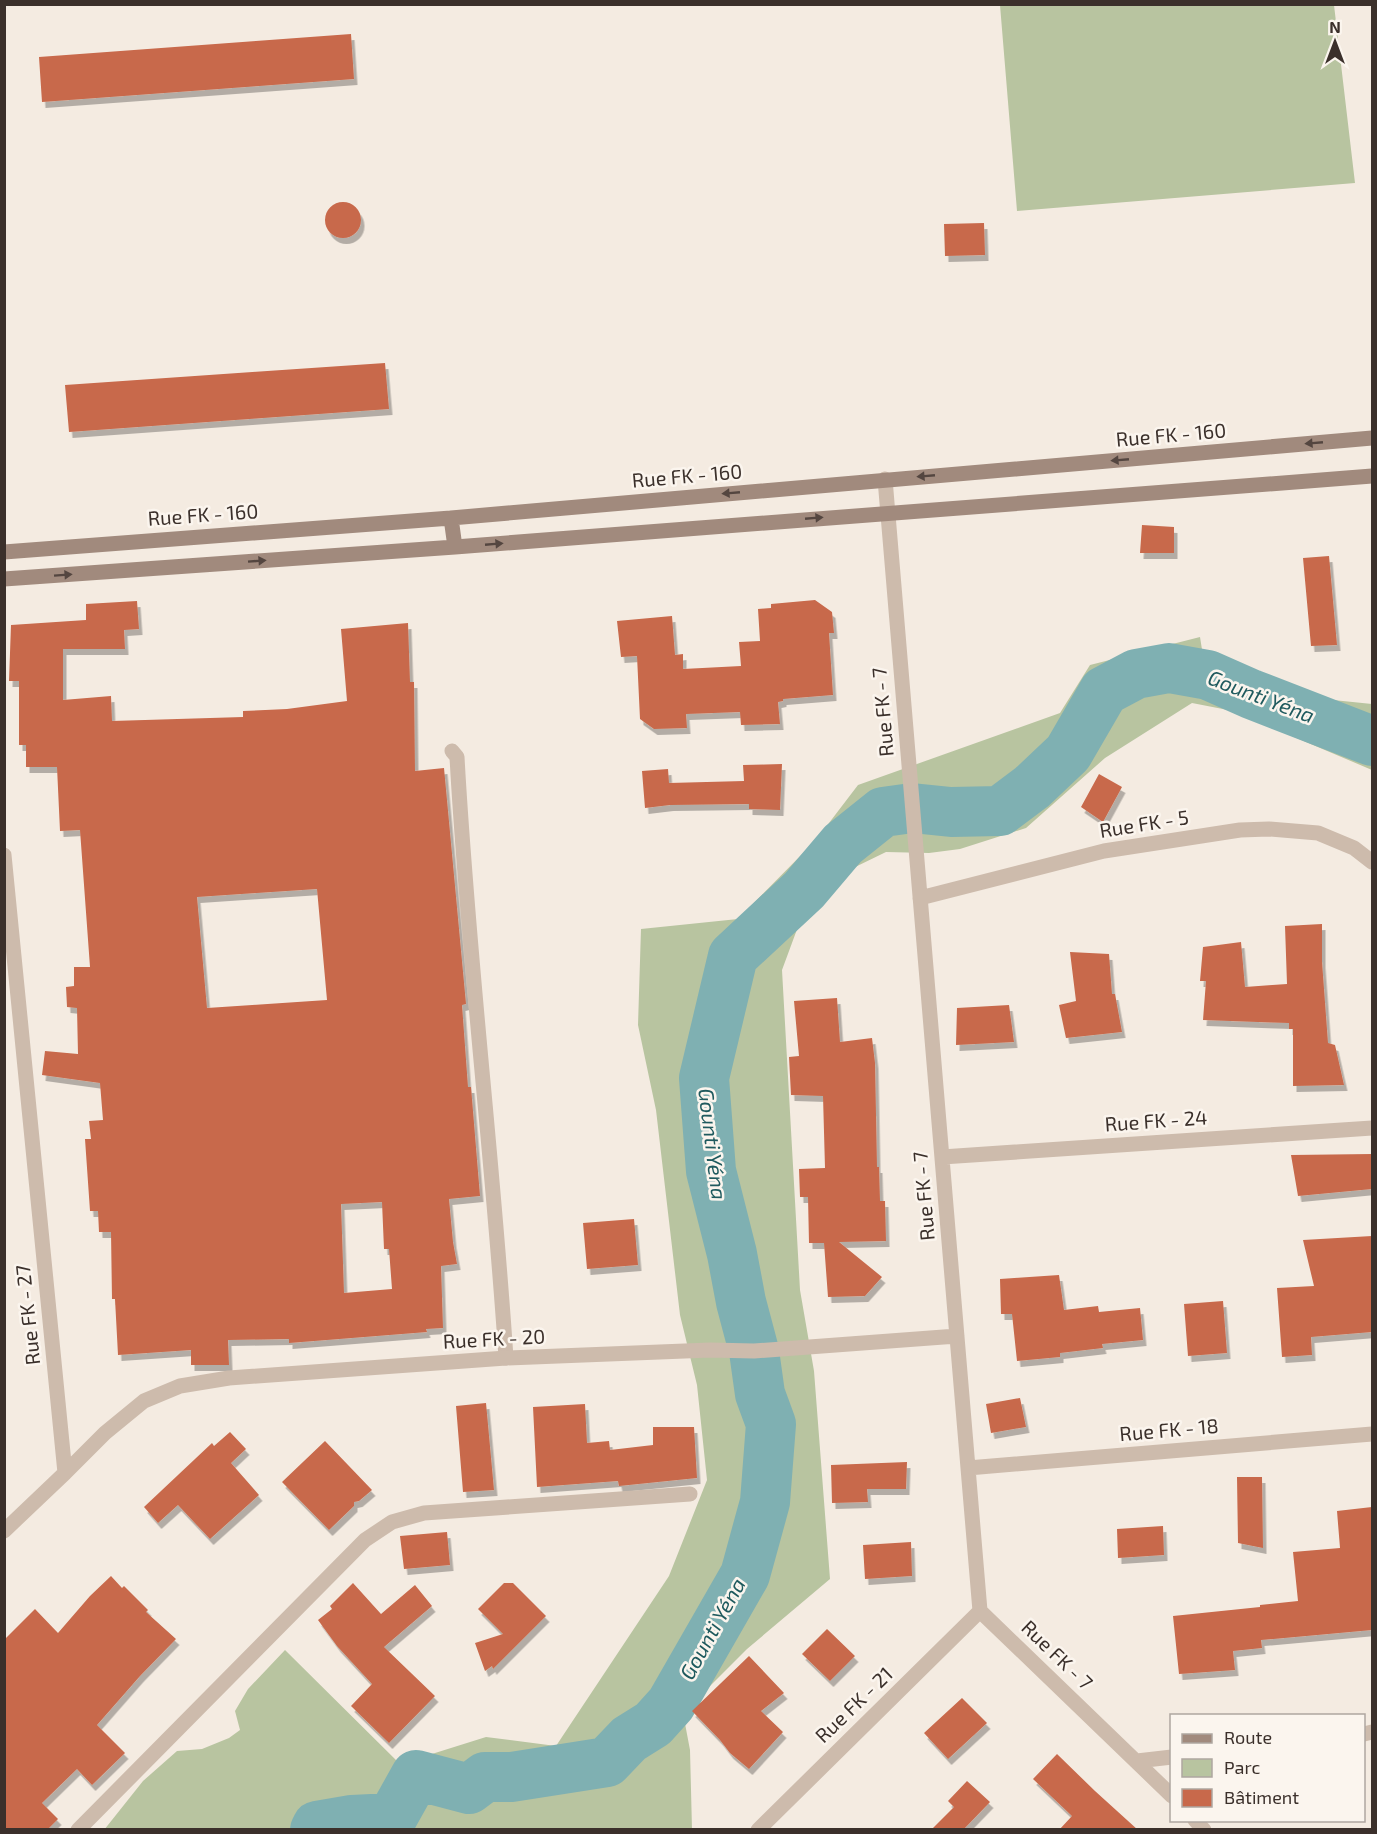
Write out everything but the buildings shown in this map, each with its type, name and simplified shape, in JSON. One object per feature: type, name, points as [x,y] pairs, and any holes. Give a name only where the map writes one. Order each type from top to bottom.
[{"type":"main road","name":"Rue FK - 160","points":[[4,552],[451,518],[1372,438]]},
{"type":"main road","points":[[4,579],[455,547],[1372,476]]},
{"type":"main road","points":[[451,518],[455,547]]},
{"type":"street","name":"Rue FK - 7","points":[[885,479],[980,1611],[1170,1794]]},
{"type":"street","points":[[452,751],[457,757],[464,882],[506,1358]]},
{"type":"street","name":"Rue FK - 5","points":[[920,898],[1104,851],[1240,830],[1269,829],[1318,833],[1354,848],[1372,861]]},
{"type":"street","name":"Rue FK - 27","points":[[4,855],[65,1473]]},
{"type":"street","name":"Rue FK - 24","points":[[942,1157],[1372,1128]]},
{"type":"street","name":"Rue FK - 20","points":[[65,1473],[105,1433],[144,1401],[180,1386],[229,1378],[506,1358],[710,1350],[754,1351],[957,1336]]},
{"type":"street","name":"Rue FK - 18","points":[[968,1468],[1372,1434]]},
{"type":"street","points":[[4,1531],[65,1473]]},
{"type":"street","points":[[78,1830],[365,1540],[392,1522],[424,1513],[690,1494]]},
{"type":"street","name":"Rue FK - 21","points":[[758,1830],[980,1611]]},
{"type":"street","points":[[1137,1761],[1170,1756]]},
{"type":"green space","points":[[1000,5],[1334,5],[1355,183],[1017,211]]},
{"type":"green space","points":[[1200,637],[1208,687],[1372,704],[1372,770],[1233,711],[1192,703],[1105,758],[1026,828],[960,849],[929,853],[886,852],[849,870],[806,905],[782,970],[800,1290],[814,1371],[830,1579],[747,1649],[683,1713],[690,1750],[692,1829],[104,1830],[143,1781],[177,1751],[202,1749],[229,1738],[240,1730],[235,1711],[248,1689],[285,1650],[400,1764],[486,1737],[556,1746],[669,1576],[707,1480],[697,1385],[680,1315],[656,1110],[638,1025],[641,929],[738,919],[816,840],[858,785],[1060,713],[1090,665]]},
{"type":"waterway","name":"Gounti Yéna","points":[[315,1830],[317,1826],[352,1820],[392,1818],[416,1775],[469,1789],[485,1777],[511,1777],[607,1762],[629,1739],[653,1724],[671,1704],[745,1575],[765,1502],[771,1424],[760,1394],[754,1351],[711,1171],[704,1078],[733,956],[804,890],[843,844],[883,812],[912,808],[951,812],[1000,811],[1032,787],[1068,753],[1104,691],[1136,674],[1169,668],[1208,675],[1372,741]]}]
